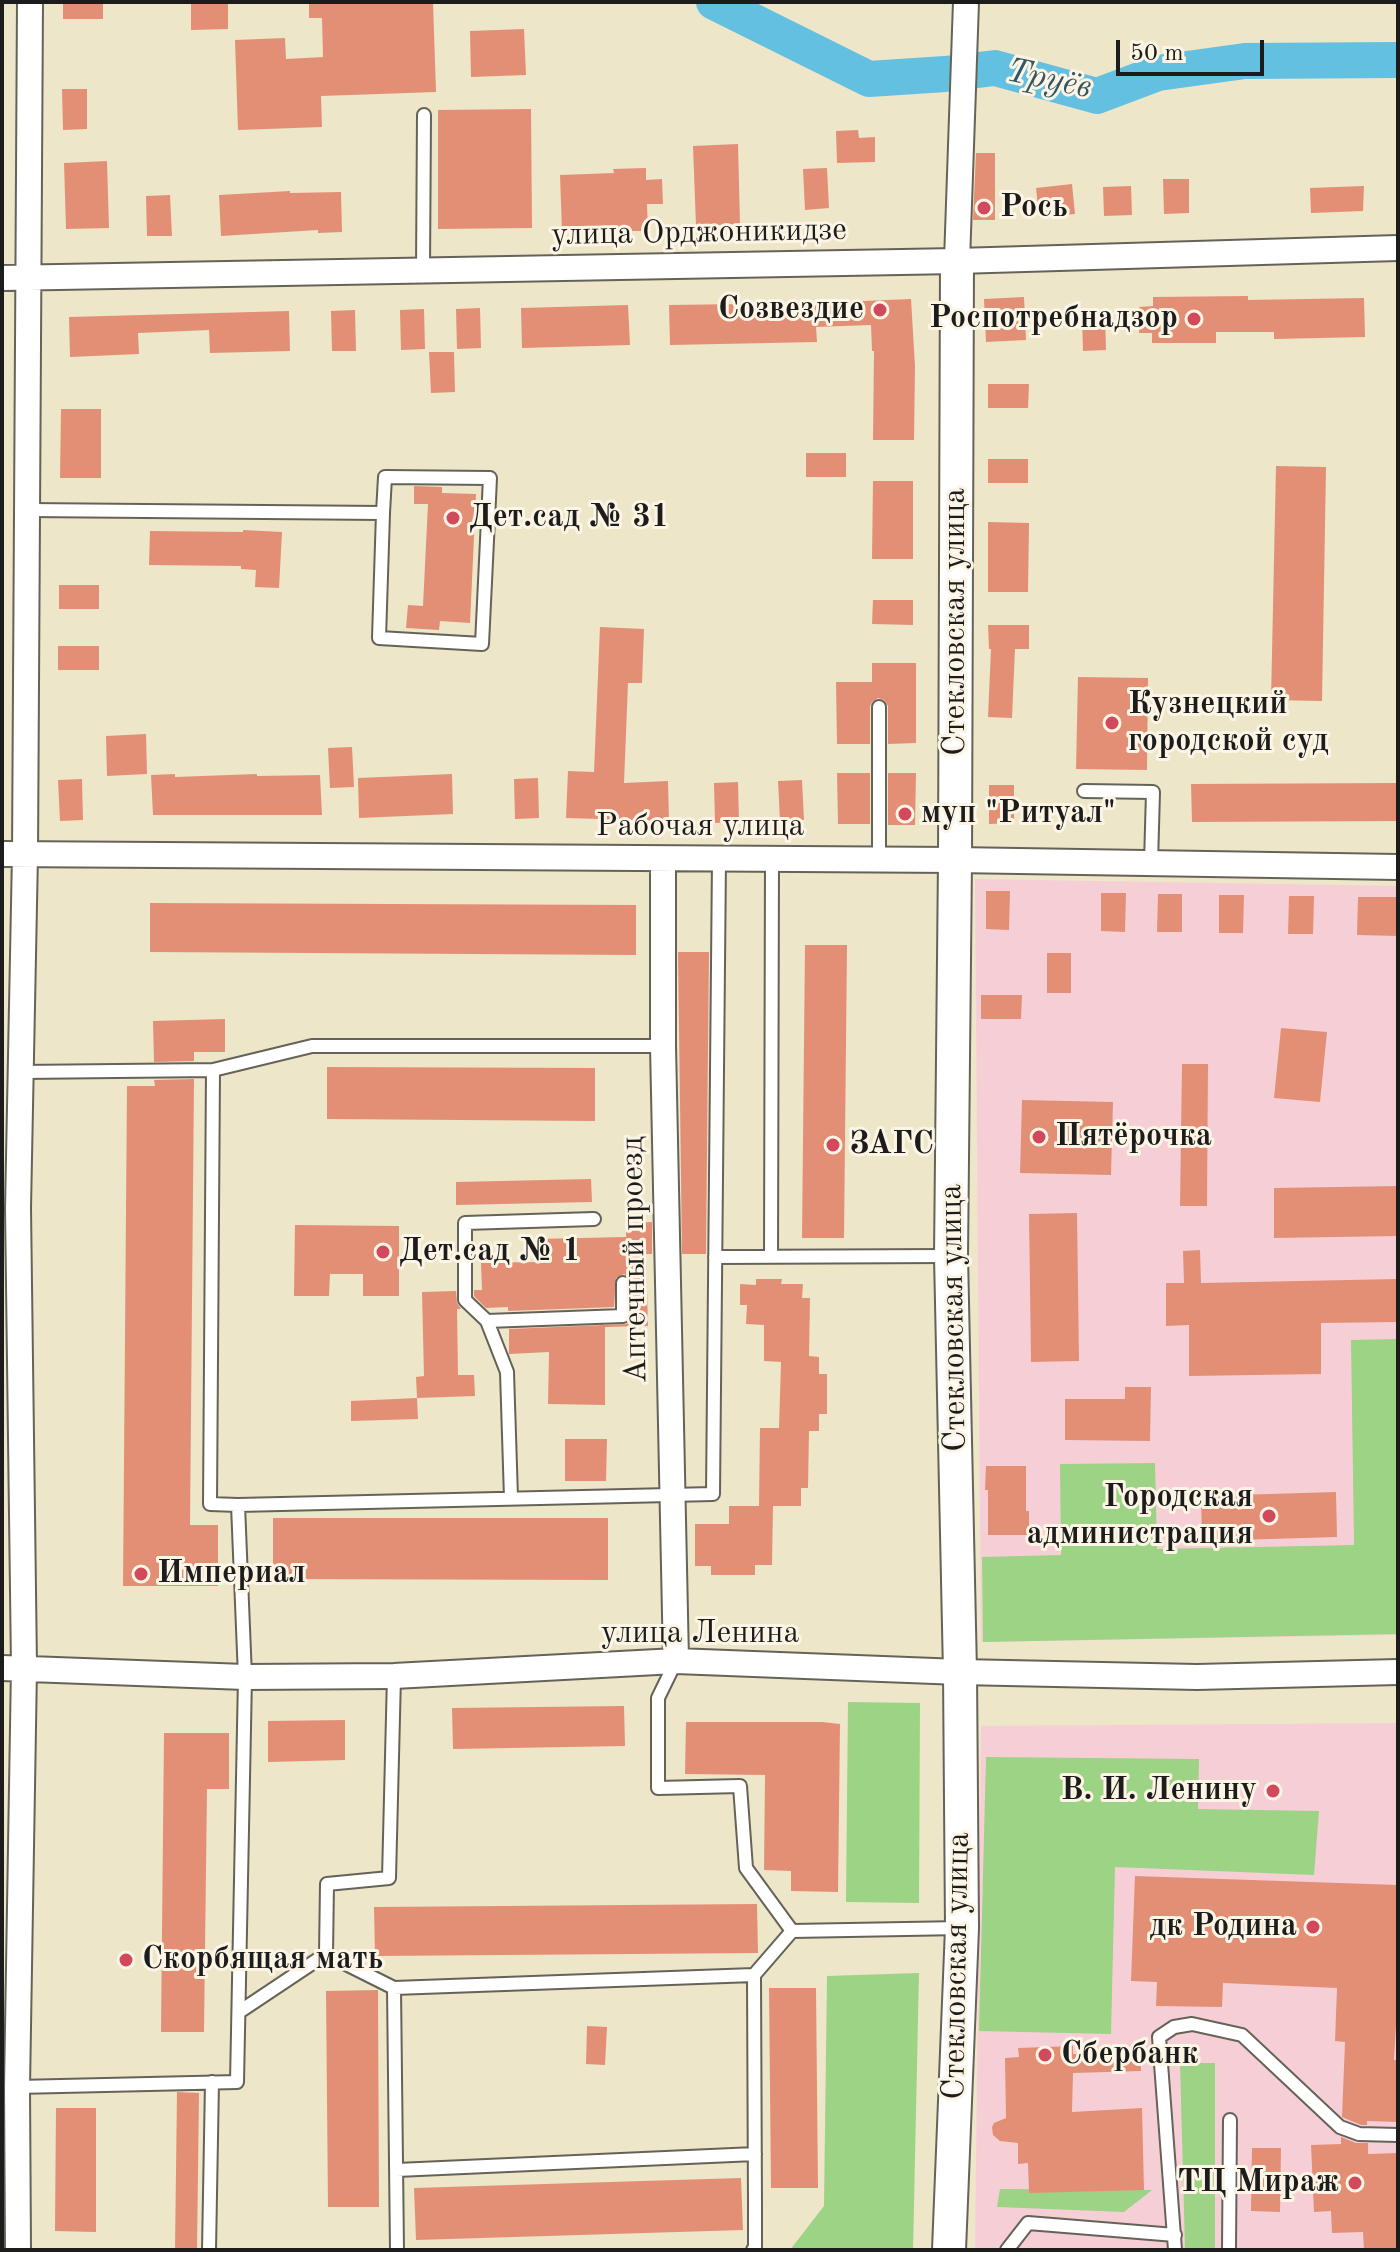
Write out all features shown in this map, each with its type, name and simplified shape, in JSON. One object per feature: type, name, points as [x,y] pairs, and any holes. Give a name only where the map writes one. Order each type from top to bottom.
[{"type":"street","points":[[18,2250],[10,1208],[21,1072],[14,854],[27,510],[30,2]]},
{"type":"street","name":"Стекловская улица","points":[[949,2250],[962,1928],[951,1256],[957,261],[966,2]]},
{"type":"street","name":"улица Орджоникидзе","points":[[2,278],[957,261],[1398,248]]},
{"type":"street","name":"Рабочая улица","points":[[14,854],[955,860],[1398,867]]},
{"type":"street","name":"Аптечный проезд","points":[[663,859],[663,1046],[676,1661]]},
{"type":"street","name":"улица Ленина","points":[[13,1668],[245,1677],[394,1676],[676,1661],[1197,1677],[1398,1672]]},
{"type":"lane","points":[[423,270],[424,115]]},
{"type":"lane","points":[[385,477],[490,478],[482,644],[379,638],[383,513],[385,477]]},
{"type":"lane","points":[[27,510],[383,513]]},
{"type":"lane","points":[[879,707],[879,860]]},
{"type":"lane","points":[[1084,791],[1153,792],[1151,863]]},
{"type":"lane","points":[[213,1070],[210,1504],[713,1494],[719,859]]},
{"type":"lane","points":[[771,1257],[772,859]]},
{"type":"lane","points":[[21,1072],[213,1070],[312,1046],[663,1046]]},
{"type":"lane","points":[[511,1498],[507,1372],[487,1321],[465,1300],[465,1223],[594,1219]]},
{"type":"lane","points":[[715,1257],[951,1256]]},
{"type":"lane","points":[[487,1321],[623,1316],[623,1283]]},
{"type":"lane","points":[[17,2087],[237,2082],[245,1677],[238,1505]]},
{"type":"lane","points":[[676,1661],[658,1698],[658,1788],[740,1786],[746,1868],[792,1931]]},
{"type":"lane","points":[[326,1954],[327,1884],[389,1878],[394,1676]]},
{"type":"lane","points":[[753,2250],[754,1975],[792,1931],[962,1928]]},
{"type":"lane","points":[[239,2012],[326,1954]]},
{"type":"lane","points":[[326,1954],[394,1988],[754,1975]]},
{"type":"lane","points":[[394,1988],[397,2250]]},
{"type":"lane","points":[[1175,2250],[1159,2037],[1174,2027],[1192,2024],[1242,2035],[1340,2127],[1359,2134],[1398,2135]]},
{"type":"lane","points":[[209,2250],[212,2082]]},
{"type":"lane","points":[[1229,2250],[1230,2120]]},
{"type":"lane","points":[[397,2170],[755,2154]]},
{"type":"lane","points":[[1007,2250],[1028,2223],[1175,2235]]},
{"type":"shaded area","points":[[975,879],[1398,886],[1398,1635],[981,1642]]},
{"type":"shaded area","points":[[1398,1723],[1398,2250],[975,2250],[981,1726]]},
{"type":"green space","points":[[1398,1339],[1398,1634],[983,1642],[982,1557],[1061,1555],[1060,1464],[1155,1463],[1157,1549],[1354,1545],[1351,1340]]},
{"type":"green space","points":[[848,1702],[920,1703],[919,1903],[846,1902]]},
{"type":"green space","points":[[986,1757],[1199,1759],[1198,1809],[1319,1811],[1314,1875],[1115,1867],[1111,2034],[979,2031]]},
{"type":"green space","points":[[919,1973],[913,2250],[790,2250],[824,2206],[827,1976]]},
{"type":"green space","points":[[1180,2063],[1215,2063],[1215,2250],[1185,2250]]},
{"type":"green space","points":[[1000,2189],[1152,2190],[1124,2212],[997,2207]]},
{"type":"building","points":[[63,2],[103,2],[103,19],[63,19]]},
{"type":"building","points":[[191,2],[228,2],[228,29],[191,30]]},
{"type":"building","points":[[309,2],[433,2],[436,92],[321,96],[322,127],[238,130],[235,40],[285,38],[286,59],[323,57],[322,18],[309,18]]},
{"type":"building","points":[[524,29],[526,75],[471,77],[470,31]]},
{"type":"building","points":[[62,89],[87,89],[87,129],[63,130]]},
{"type":"building","points":[[531,109],[532,228],[438,229],[438,110]]},
{"type":"building","points":[[858,130],[859,138],[875,137],[875,162],[837,163],[836,131]]},
{"type":"building","points":[[738,144],[740,224],[696,226],[693,146]]},
{"type":"building","points":[[976,153],[995,153],[995,220],[973,220]]},
{"type":"building","points":[[107,161],[109,228],[66,229],[64,163]]},
{"type":"building","points":[[646,168],[646,180],[662,179],[663,204],[647,204],[648,231],[562,231],[560,175]]},
{"type":"building","points":[[827,168],[829,208],[805,210],[803,169]]},
{"type":"building","points":[[1163,179],[1189,179],[1189,213],[1164,214]]},
{"type":"building","points":[[1072,184],[1075,214],[1039,217],[1036,188]]},
{"type":"building","points":[[1131,186],[1132,215],[1104,216],[1103,187]]},
{"type":"building","points":[[1364,186],[1363,211],[1311,213],[1310,188]]},
{"type":"building","points":[[341,192],[342,232],[318,233],[318,230],[221,236],[219,195]]},
{"type":"building","points":[[170,195],[172,236],[147,236],[146,196]]},
{"type":"building","points":[[1248,296],[1248,300],[1364,298],[1365,337],[1274,339],[1274,332],[1216,332],[1216,343],[1152,343],[1152,333],[1139,333],[1139,307],[1153,306],[1153,297]]},
{"type":"building","points":[[1024,297],[1026,340],[986,342],[984,299]]},
{"type":"building","points":[[911,299],[915,366],[914,440],[873,440],[874,351],[871,325],[816,327],[817,342],[670,345],[669,305]]},
{"type":"building","points":[[628,305],[630,345],[522,348],[521,308]]},
{"type":"building","points":[[480,308],[481,348],[457,349],[456,309]]},
{"type":"building","points":[[424,309],[425,349],[401,350],[400,310]]},
{"type":"building","points":[[355,310],[356,351],[332,351],[331,311]]},
{"type":"building","points":[[289,311],[290,351],[210,353],[209,330],[138,333],[139,354],[70,357],[69,317]]},
{"type":"building","points":[[1105,317],[1106,350],[1083,351],[1082,318]]},
{"type":"building","points":[[429,352],[454,352],[455,392],[431,393]]},
{"type":"building","points":[[988,384],[1029,384],[1028,408],[988,408]]},
{"type":"building","points":[[61,409],[101,409],[101,478],[60,478]]},
{"type":"building","points":[[806,453],[846,453],[846,477],[806,477]]},
{"type":"building","points":[[988,459],[1028,459],[1028,483],[988,483]]},
{"type":"building","points":[[1276,466],[1326,467],[1322,701],[1271,700]]},
{"type":"building","points":[[873,481],[913,481],[913,559],[872,559]]},
{"type":"building","points":[[414,486],[442,487],[442,493],[476,494],[470,623],[440,621],[439,630],[406,628],[408,605],[423,606],[428,504],[414,504]]},
{"type":"building","points":[[988,522],[1029,523],[1028,592],[988,592]]},
{"type":"building","points":[[150,531],[282,532],[279,588],[255,587],[256,570],[241,569],[241,566],[149,565]]},
{"type":"building","points":[[59,585],[99,585],[99,609],[59,609]]},
{"type":"building","points":[[873,600],[913,600],[913,625],[872,624]]},
{"type":"building","points":[[988,625],[1029,625],[1029,649],[1015,649],[1012,718],[988,717],[991,649]]},
{"type":"building","points":[[600,627],[644,629],[642,683],[628,683],[624,783],[668,781],[669,821],[566,818],[568,771],[594,772]]},
{"type":"building","points":[[58,646],[99,646],[99,670],[58,670]]},
{"type":"building","points":[[872,663],[916,663],[916,743],[888,744],[888,706],[878,698],[870,706],[870,744],[837,744],[836,682],[872,682]]},
{"type":"building","name":"Кузнецкий городской суд","points":[[1078,677],[1148,678],[1147,770],[1076,769]]},
{"type":"building","points":[[146,734],[147,774],[107,776],[106,736]]},
{"type":"building","points":[[352,747],[354,787],[330,788],[328,748]]},
{"type":"building","points":[[837,773],[870,773],[870,824],[838,824]]},
{"type":"building","points":[[888,773],[916,773],[915,825],[888,825]]},
{"type":"building","points":[[175,774],[175,777],[320,775],[322,815],[153,815],[151,775]]},
{"type":"building","points":[[452,774],[453,814],[359,818],[358,778]]},
{"type":"building","points":[[538,778],[539,818],[515,819],[514,779]]},
{"type":"building","points":[[82,779],[83,820],[60,821],[58,780]]},
{"type":"building","points":[[802,780],[804,820],[780,821],[778,781]]},
{"type":"building","points":[[738,782],[739,822],[715,823],[714,783]]},
{"type":"building","points":[[1398,783],[1398,821],[1192,822],[1191,784]]},
{"type":"building","points":[[989,785],[1014,785],[1014,823],[989,824]]},
{"type":"building","points":[[986,891],[1010,891],[1009,930],[986,929]]},
{"type":"building","points":[[1101,893],[1126,893],[1125,932],[1101,931]]},
{"type":"building","points":[[1158,894],[1182,894],[1182,932],[1157,932]]},
{"type":"building","points":[[1219,895],[1244,895],[1243,933],[1219,933]]},
{"type":"building","points":[[1289,896],[1314,896],[1313,934],[1288,934]]},
{"type":"building","points":[[1358,897],[1398,897],[1398,936],[1357,935]]},
{"type":"building","points":[[150,903],[636,905],[636,955],[150,952]]},
{"type":"building","points":[[805,945],[847,945],[844,1238],[802,1238]]},
{"type":"building","points":[[678,952],[709,952],[706,1254],[682,1254]]},
{"type":"building","points":[[1047,953],[1071,953],[1071,993],[1047,993]]},
{"type":"building","points":[[981,995],[1022,995],[1021,1019],[981,1019]]},
{"type":"building","points":[[225,1019],[225,1052],[194,1052],[194,1061],[154,1062],[153,1021]]},
{"type":"building","points":[[1281,1028],[1327,1032],[1320,1102],[1274,1098]]},
{"type":"building","points":[[1182,1064],[1208,1064],[1207,1206],[1180,1206]]},
{"type":"building","points":[[327,1067],[595,1068],[595,1121],[327,1119]]},
{"type":"building","points":[[194,1079],[190,1525],[218,1525],[218,1586],[123,1586],[127,1086],[155,1086],[154,1080]]},
{"type":"building","points":[[1022,1100],[1113,1102],[1111,1175],[1020,1173]]},
{"type":"building","points":[[591,1179],[592,1202],[456,1205],[456,1182]]},
{"type":"building","points":[[1398,1186],[1398,1236],[1274,1238],[1274,1188]]},
{"type":"building","points":[[1077,1213],[1079,1361],[1031,1362],[1029,1214]]},
{"type":"building","points":[[652,1222],[652,1254],[646,1254],[648,1326],[605,1327],[605,1405],[548,1404],[549,1352],[509,1354],[509,1329],[627,1324],[632,1316],[631,1279],[624,1274],[616,1278],[614,1307],[508,1311],[508,1307],[486,1308],[474,1296],[474,1290],[482,1290],[481,1263],[536,1262],[535,1239],[626,1237],[626,1223]]},
{"type":"building","points":[[295,1225],[399,1226],[399,1296],[363,1296],[363,1274],[330,1274],[329,1296],[294,1296]]},
{"type":"building","points":[[1200,1250],[1201,1283],[1398,1279],[1398,1322],[1321,1323],[1321,1374],[1189,1376],[1189,1325],[1166,1326],[1166,1283],[1184,1283],[1183,1251]]},
{"type":"building","points":[[756,1279],[782,1279],[781,1284],[803,1284],[802,1298],[810,1298],[809,1356],[819,1357],[819,1374],[827,1374],[827,1414],[819,1414],[819,1431],[809,1431],[808,1488],[801,1488],[801,1506],[773,1506],[772,1565],[755,1565],[755,1575],[711,1575],[711,1566],[695,1566],[695,1524],[729,1524],[729,1506],[759,1506],[760,1428],[779,1428],[781,1362],[764,1361],[764,1325],[746,1324],[747,1305],[740,1305],[740,1284],[756,1285]]},
{"type":"building","points":[[456,1291],[461,1309],[457,1309],[458,1375],[474,1375],[475,1396],[417,1398],[416,1377],[424,1376],[422,1292]]},
{"type":"building","points":[[1125,1387],[1151,1387],[1150,1441],[1065,1440],[1065,1399],[1125,1399]]},
{"type":"building","points":[[417,1398],[418,1419],[351,1421],[351,1401]]},
{"type":"building","points":[[565,1439],[607,1439],[606,1481],[565,1481]]},
{"type":"building","points":[[986,1466],[1026,1466],[1029,1535],[988,1535]]},
{"type":"building","name":"Городская администрация","points":[[1336,1492],[1337,1537],[1202,1541],[1201,1496]]},
{"type":"building","points":[[273,1518],[608,1518],[608,1580],[273,1579]]},
{"type":"building","points":[[624,1706],[625,1746],[453,1749],[452,1708]]},
{"type":"building","points":[[345,1720],[345,1760],[268,1762],[268,1721]]},
{"type":"building","points":[[686,1722],[840,1724],[838,1892],[791,1891],[791,1871],[764,1870],[765,1775],[685,1774]]},
{"type":"building","points":[[164,1733],[229,1733],[229,1789],[207,1789],[204,2032],[161,2032]]},
{"type":"building","points":[[1135,1876],[1398,1885],[1394,2060],[1398,2060],[1398,2122],[1367,2121],[1367,2125],[1361,2125],[1342,2117],[1345,2042],[1335,2041],[1337,1988],[1223,1983],[1222,2007],[1156,2006],[1157,1982],[1131,1981]]},
{"type":"building","points":[[757,1904],[758,1953],[375,1956],[374,1907]]},
{"type":"building","points":[[769,1988],[816,1988],[818,2188],[771,2188]]},
{"type":"building","points":[[378,1990],[379,2207],[328,2207],[326,1991]]},
{"type":"building","points":[[587,2026],[607,2027],[605,2065],[586,2064]]},
{"type":"building","points":[[1073,2046],[1073,2054],[1140,2052],[1141,2071],[1073,2073],[1072,2112],[1142,2108],[1144,2190],[1029,2193],[1028,2163],[1018,2164],[1018,2143],[1000,2141],[993,2135],[994,2123],[1006,2118],[1005,2058],[1019,2057],[1018,2048]]},
{"type":"building","points":[[177,2092],[199,2093],[197,2250],[175,2250]]},
{"type":"building","points":[[56,2108],[96,2108],[96,2232],[55,2231]]},
{"type":"building","name":"ТЦ Мираж","points":[[1341,2137],[1356,2143],[1368,2143],[1368,2154],[1398,2153],[1398,2250],[1364,2250],[1363,2232],[1332,2233],[1331,2211],[1314,2212],[1311,2145],[1341,2144]]},
{"type":"building","points":[[1252,2148],[1281,2148],[1280,2212],[1251,2211]]},
{"type":"building","points":[[741,2178],[743,2230],[416,2240],[414,2188]]},
{"type":"waterway","name":"Труёв","points":[[714,2],[869,79],[995,68],[1097,96],[1158,73],[1245,61],[1398,60]]},
{"type":"place","name":"Рось","points":[[984,208]]},
{"type":"place","name":"Созвездие","points":[[880,310]]},
{"type":"place","name":"Роспотребнадзор","points":[[1194,319]]},
{"type":"place","name":"Дет.сад № 31","points":[[453,518]]},
{"type":"place","name":"Кузнецкий городской суд","points":[[1112,723]]},
{"type":"place","name":"муп \"Ритуал\"","points":[[905,814]]},
{"type":"place","name":"Пятёрочка","points":[[1039,1137]]},
{"type":"place","name":"ЗАГС","points":[[833,1145]]},
{"type":"place","name":"Дет.сад № 1","points":[[383,1252]]},
{"type":"place","name":"Городская администрация","points":[[1269,1516]]},
{"type":"place","name":"Империал","points":[[141,1574]]},
{"type":"place","name":"В. И. Ленину","points":[[1273,1791]]},
{"type":"place","name":"дк Родина","points":[[1313,1927]]},
{"type":"place","name":"Скорбящая мать","points":[[126,1960]]},
{"type":"place","name":"Сбербанк","points":[[1045,2055]]},
{"type":"place","name":"ТЦ Мираж","points":[[1355,2183]]}]
